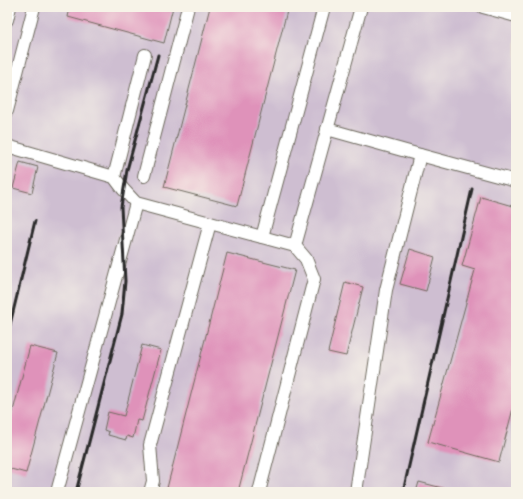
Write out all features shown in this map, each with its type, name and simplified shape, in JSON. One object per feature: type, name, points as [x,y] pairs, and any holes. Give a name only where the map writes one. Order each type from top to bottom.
[{"type":"lane","points":[[7,20],[10,7]]},
{"type":"lane","points":[[7,111],[34,7]]},
{"type":"lane","points":[[144,176],[188,7]]},
{"type":"lane","points":[[262,237],[324,7]]},
{"type":"lane","points":[[295,246],[360,7]]},
{"type":"lane","points":[[483,7],[516,16]]},
{"type":"lane","points":[[114,177],[145,55]]},
{"type":"lane","points":[[327,129],[516,181]]},
{"type":"lane","points":[[7,146],[114,177],[123,190],[136,203],[295,246],[306,259],[314,279],[259,492]]},
{"type":"lane","points":[[356,492],[386,290],[420,155]]},
{"type":"lane","points":[[57,492],[136,203]]},
{"type":"lane","points":[[150,492],[153,481],[150,445],[210,223]]},
{"type":"shaded area","points":[[7,7],[516,7],[516,492],[7,492]]},
{"type":"building","points":[[70,7],[173,7],[164,43],[68,17]]},
{"type":"building","points":[[210,7],[288,7],[237,206],[164,187]]},
{"type":"building","points":[[20,162],[38,167],[32,193],[13,188]]},
{"type":"building","points":[[481,197],[516,207],[516,397],[499,462],[428,442],[475,270],[462,266]]},
{"type":"building","points":[[410,249],[435,257],[426,291],[400,284]]},
{"type":"building","points":[[227,253],[295,270],[238,492],[166,492]]},
{"type":"building","points":[[345,282],[363,287],[346,356],[328,352]]},
{"type":"building","points":[[142,345],[161,350],[142,421],[137,420],[133,438],[127,436],[126,440],[108,435],[109,432],[104,430],[108,412],[124,416]]},
{"type":"building","points":[[30,346],[58,353],[26,473],[7,468],[7,434]]},
{"type":"building","points":[[419,482],[454,491],[454,492],[416,492]]},
{"type":"railway","points":[[76,492],[122,314],[125,281],[121,207],[127,170],[158,55]]},
{"type":"railway","points":[[403,492],[472,189]]},
{"type":"railway","points":[[7,337],[35,221]]}]
